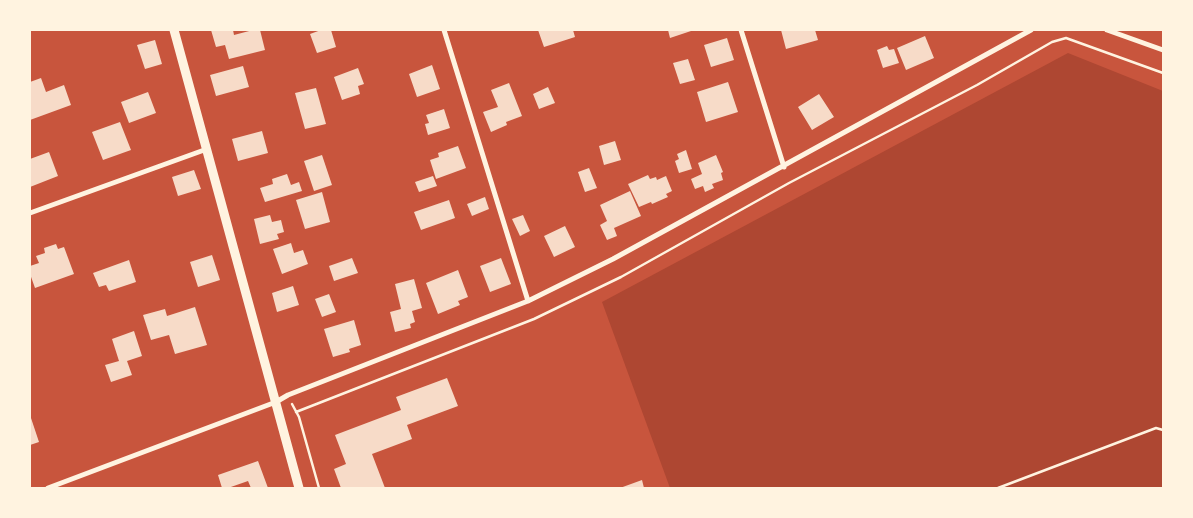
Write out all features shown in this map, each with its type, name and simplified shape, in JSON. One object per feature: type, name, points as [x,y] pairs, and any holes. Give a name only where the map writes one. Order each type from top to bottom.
[{"type":"street","points":[[174,30],[299,488]]},
{"type":"street","points":[[444,30],[528,301]]},
{"type":"street","points":[[741,30],[784,167]]},
{"type":"street","points":[[48,488],[276,402],[288,395],[528,301],[613,259],[784,167],[1031,30]]},
{"type":"street","points":[[1107,30],[1163,50]]},
{"type":"street","points":[[30,213],[207,149]]},
{"type":"path","points":[[296,412],[534,319],[621,277],[789,183],[977,84],[1052,42],[1066,38],[1163,73]]},
{"type":"path","points":[[288,395],[296,412],[319,488]]},
{"type":"path","points":[[998,488],[1156,428],[1163,430]]},
{"type":"shaded area","points":[[1068,53],[1163,91],[1163,488],[670,488],[602,302]]},
{"type":"building","points":[[211,30],[233,30],[234,35],[260,30],[265,50],[229,59],[225,45],[216,47]]},
{"type":"building","points":[[321,30],[331,30],[336,47],[317,53],[310,34]]},
{"type":"building","points":[[538,30],[573,30],[575,37],[544,47]]},
{"type":"building","points":[[668,30],[694,30],[670,38]]},
{"type":"building","points":[[781,30],[815,30],[818,40],[786,49]]},
{"type":"building","points":[[925,36],[934,58],[906,70],[897,48]]},
{"type":"building","points":[[727,38],[734,60],[711,67],[704,45]]},
{"type":"building","points":[[155,40],[162,64],[145,69],[137,45]]},
{"type":"building","points":[[887,46],[889,50],[894,49],[899,63],[883,68],[877,50]]},
{"type":"building","points":[[688,59],[695,80],[680,84],[673,63]]},
{"type":"building","points":[[432,65],[440,89],[417,97],[409,74]]},
{"type":"building","points":[[243,66],[249,87],[216,96],[210,75]]},
{"type":"building","points":[[358,68],[364,84],[358,86],[360,94],[342,100],[334,77]]},
{"type":"building","points":[[41,78],[46,92],[64,85],[71,105],[30,120],[30,82]]},
{"type":"building","points":[[728,82],[738,112],[706,122],[697,92]]},
{"type":"building","points":[[509,83],[522,116],[506,122],[507,125],[491,132],[483,112],[498,107],[491,90]]},
{"type":"building","points":[[548,87],[555,103],[539,109],[533,94]]},
{"type":"building","points":[[316,88],[326,124],[305,129],[295,93]]},
{"type":"building","points":[[148,92],[156,113],[129,123],[121,102]]},
{"type":"building","points":[[819,94],[834,117],[812,130],[798,107]]},
{"type":"building","points":[[444,109],[450,128],[428,135],[425,124],[429,123],[426,115]]},
{"type":"building","points":[[120,122],[131,150],[103,160],[92,132]]},
{"type":"building","points":[[262,131],[268,153],[238,161],[232,139]]},
{"type":"building","points":[[615,141],[621,160],[604,165],[599,146]]},
{"type":"building","points":[[458,146],[466,168],[436,179],[430,160],[439,157],[438,153]]},
{"type":"building","points":[[686,150],[692,169],[679,173],[675,161],[679,159],[677,154]]},
{"type":"building","points":[[49,152],[58,176],[30,187],[30,159]]},
{"type":"building","points":[[322,155],[332,185],[314,191],[304,161]]},
{"type":"building","points":[[716,155],[723,172],[721,173],[723,180],[712,184],[714,188],[705,192],[703,186],[695,189],[691,179],[702,174],[698,163]]},
{"type":"building","points":[[589,168],[597,188],[585,192],[578,172]]},
{"type":"building","points":[[194,170],[201,189],[178,196],[172,177]]},
{"type":"building","points":[[287,174],[291,185],[299,182],[302,191],[265,202],[260,188],[273,184],[272,179]]},
{"type":"building","points":[[648,175],[650,179],[656,177],[657,180],[666,176],[672,191],[666,194],[668,197],[639,207],[628,184]]},
{"type":"building","points":[[433,176],[437,186],[419,192],[415,182]]},
{"type":"building","points":[[630,191],[641,216],[614,228],[617,236],[607,240],[600,225],[607,221],[600,205]]},
{"type":"building","points":[[322,192],[330,222],[305,229],[296,200]]},
{"type":"building","points":[[485,197],[489,209],[472,216],[467,204]]},
{"type":"building","points":[[449,200],[455,218],[421,230],[414,212]]},
{"type":"building","points":[[270,215],[272,222],[281,220],[284,232],[277,234],[279,239],[260,244],[254,219]]},
{"type":"building","points":[[523,215],[530,231],[520,236],[512,219]]},
{"type":"building","points":[[565,226],[575,247],[554,257],[544,236]]},
{"type":"building","points":[[291,243],[294,253],[303,250],[308,264],[282,274],[273,249]]},
{"type":"building","points":[[56,244],[58,249],[64,247],[74,274],[35,288],[30,274],[30,266],[39,263],[36,256],[45,253],[44,248]]},
{"type":"building","points":[[212,255],[220,280],[198,287],[190,262]]},
{"type":"building","points":[[352,258],[358,273],[334,281],[329,266]]},
{"type":"building","points":[[501,258],[511,284],[490,292],[480,266]]},
{"type":"building","points":[[129,260],[136,282],[109,291],[106,285],[99,287],[93,273]]},
{"type":"building","points":[[458,270],[468,297],[458,301],[460,305],[438,314],[426,283]]},
{"type":"building","points":[[414,279],[422,308],[412,311],[415,322],[410,324],[411,328],[395,332],[390,312],[401,309],[395,284]]},
{"type":"building","points":[[293,286],[299,305],[277,312],[272,293]]},
{"type":"building","points":[[329,294],[336,312],[322,317],[315,299]]},
{"type":"building","points":[[195,307],[207,345],[175,354],[169,335],[151,340],[143,315],[165,309],[167,316]]},
{"type":"building","points":[[354,320],[361,345],[349,349],[350,352],[333,357],[324,329]]},
{"type":"building","points":[[134,331],[142,356],[127,361],[132,375],[111,382],[105,365],[119,361],[112,339]]},
{"type":"building","points":[[447,378],[458,406],[407,425],[412,439],[372,454],[385,488],[341,488],[334,469],[346,464],[335,435],[401,410],[396,397]]},
{"type":"building","points":[[30,415],[39,442],[30,445]]},
{"type":"building","points":[[258,461],[268,488],[251,488],[248,481],[228,488],[222,488],[218,475]]},
{"type":"building","points":[[642,480],[644,488],[620,488]]}]
